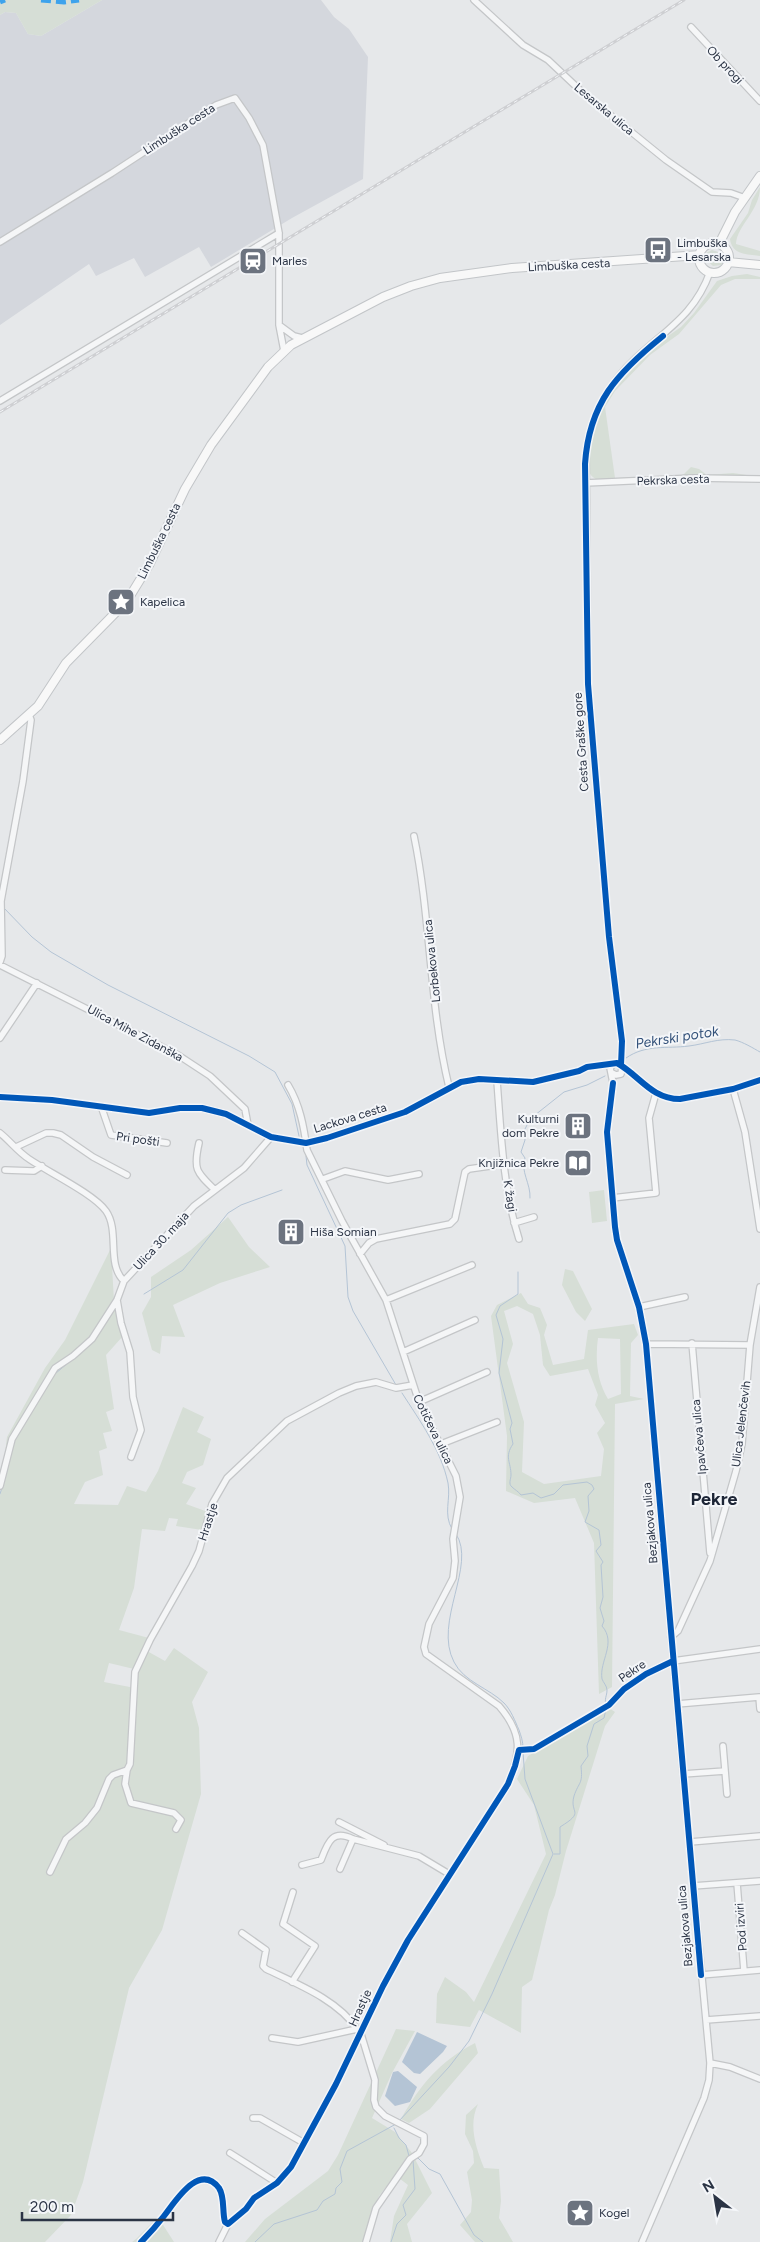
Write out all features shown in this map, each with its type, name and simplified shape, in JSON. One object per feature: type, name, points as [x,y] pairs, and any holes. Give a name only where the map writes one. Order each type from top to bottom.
[{"type":"main road","points":[[719,244],[735,212],[760,176]]},
{"type":"main road","points":[[719,244],[728,253],[728,262],[722,271],[710,272],[701,264],[700,255],[707,245],[719,244]]},
{"type":"main road","name":"Limbuška cesta","points":[[0,740],[29,715],[46,695],[66,663],[119,611],[149,565],[185,489],[211,445],[273,360],[302,338],[398,291],[440,278],[512,268],[700,255]]},
{"type":"main road","points":[[728,262],[760,265]]},
{"type":"street","name":"Lesarska ulica","points":[[474,0],[523,45],[548,60],[582,92],[666,160],[712,192],[731,193],[745,198]]},
{"type":"street","name":"Ob progi","points":[[691,27],[760,101]]},
{"type":"street","name":"Limbuška cesta","points":[[0,242],[112,173],[216,105],[235,98],[249,118],[263,145],[279,233],[279,325],[284,351]]},
{"type":"street","points":[[0,401],[279,233]]},
{"type":"street","name":"Cesta Graške gore","points":[[618,1065],[622,1049],[608,937],[589,692],[585,483],[587,445],[594,418],[604,397],[619,375],[637,356],[678,322],[694,304],[710,272]]},
{"type":"street","points":[[279,325],[294,336],[302,338]]},
{"type":"street","name":"Pekrska cesta","points":[[585,483],[694,478],[760,479]]},
{"type":"street","name":"Ulica Mihe Zidanška","points":[[29,715],[31,720],[23,781],[1,903],[2,956],[0,963],[178,1055],[210,1076],[245,1109],[248,1125]]},
{"type":"street","name":"Lorbekova ulica","points":[[414,836],[427,914],[439,1030],[449,1087]]},
{"type":"street","points":[[0,1038],[37,983]]},
{"type":"street","points":[[615,1073],[618,1065],[656,1093],[671,1099],[733,1089],[760,1080]]},
{"type":"street","name":"Lackova cesta","points":[[0,1097],[101,1106],[149,1113],[180,1108],[202,1108],[226,1114],[271,1137],[306,1142],[327,1138],[405,1112],[461,1082],[479,1079],[533,1082],[580,1071],[587,1067],[618,1065]]},
{"type":"street","name":"Bezjakova ulica","points":[[618,1065],[613,1083],[606,1132],[612,1198],[617,1240],[639,1307],[646,1344],[710,2063],[709,2080],[704,2098],[642,2242]]},
{"type":"street","points":[[580,1071],[600,1068],[632,1076]]},
{"type":"street","name":"K žagi","points":[[497,1081],[504,1164],[514,1223],[519,1239]]},
{"type":"street","name":"Cotičeva ulica","points":[[288,1085],[300,1112],[307,1150],[360,1254],[386,1300],[419,1402],[456,1476],[460,1497],[454,1532],[455,1561],[453,1578],[429,1624],[424,1647],[426,1654],[499,1706],[506,1714],[516,1733],[522,1750]]},
{"type":"street","points":[[733,1089],[747,1142],[760,1229]]},
{"type":"street","points":[[612,1198],[656,1193],[649,1118],[656,1093]]},
{"type":"street","name":"Pri pošti","points":[[101,1106],[111,1135],[167,1143]]},
{"type":"street","points":[[0,1133],[28,1158],[88,1195],[106,1211],[111,1225],[117,1271],[124,1281]]},
{"type":"street","points":[[16,1147],[46,1133],[61,1135],[127,1175]]},
{"type":"street","name":"Ulica 30. maja","points":[[117,1300],[124,1281],[194,1206],[244,1168],[271,1137]]},
{"type":"street","points":[[199,1143],[195,1160],[196,1170],[215,1190]]},
{"type":"street","points":[[360,1254],[369,1243],[376,1239],[450,1224],[455,1219],[465,1172],[469,1169],[504,1164]]},
{"type":"street","points":[[5,1170],[34,1172],[42,1166]]},
{"type":"street","points":[[322,1179],[345,1171],[388,1180],[419,1174]]},
{"type":"street","name":"K žagi","points":[[514,1223],[534,1217]]},
{"type":"street","points":[[386,1300],[472,1265]]},
{"type":"street","name":"Ulica Jelenčevih","points":[[671,1636],[678,1632],[710,1561],[736,1471],[742,1444],[750,1345],[760,1287]]},
{"type":"street","points":[[639,1307],[685,1297]]},
{"type":"street","points":[[117,1300],[121,1323],[130,1352],[133,1397],[141,1430],[131,1457]]},
{"type":"street","points":[[0,1486],[12,1439],[47,1379],[55,1368],[73,1356],[92,1339],[117,1300]]},
{"type":"street","points":[[403,1352],[475,1320]]},
{"type":"street","name":"Ipavčeva ulica","points":[[692,1343],[710,1561]]},
{"type":"street","points":[[646,1344],[750,1345]]},
{"type":"street","points":[[419,1402],[487,1372]]},
{"type":"street","name":"Hrastje","points":[[176,1829],[180,1820],[174,1813],[131,1803],[125,1784],[130,1764],[135,1672],[150,1640],[192,1566],[212,1504],[227,1478],[287,1421],[356,1386],[376,1382],[396,1388],[413,1385]]},
{"type":"street","points":[[440,1444],[497,1422]]},
{"type":"street","name":"Pekre","points":[[522,1750],[534,1749],[606,1707],[630,1685],[662,1665],[673,1661],[760,1649]]},
{"type":"street","points":[[678,1704],[759,1697],[760,1709]]},
{"type":"street","points":[[723,1746],[727,1794]]},
{"type":"street","name":"Hrastje","points":[[228,2224],[246,2209],[254,2198],[277,2183],[291,2167],[408,1940],[508,1784],[522,1750]]},
{"type":"street","points":[[50,1872],[66,1839],[85,1823],[97,1808],[113,1775],[127,1770]]},
{"type":"street","points":[[683,1774],[725,1771]]},
{"type":"street","points":[[339,1822],[388,1848]]},
{"type":"street","points":[[302,1864],[321,1860],[328,1843],[338,1834],[419,1856],[450,1874]]},
{"type":"street","points":[[690,1842],[760,1836]]},
{"type":"street","points":[[340,1869],[353,1839]]},
{"type":"street","points":[[693,1886],[760,1881]]},
{"type":"street","name":"Pod izviri","points":[[737,1883],[744,1971]]},
{"type":"street","points":[[292,1982],[315,1946],[283,1924],[293,1892]]},
{"type":"street","name":"Hrastje","points":[[242,1933],[266,1950],[262,1966],[349,2017],[359,2032],[375,2080],[374,2100],[376,2107],[380,2113],[424,2136],[424,2144],[419,2153],[410,2159],[376,2208],[366,2242]]},
{"type":"street","points":[[701,1975],[760,1970]]},
{"type":"street","points":[[706,2020],[760,2016]]},
{"type":"street","name":"Hrastje","points":[[272,2038],[298,2042],[359,2032]]},
{"type":"street","points":[[710,2063],[730,2067],[760,2079]]},
{"type":"street","points":[[253,2118],[260,2118],[304,2143]]},
{"type":"street","points":[[230,2154],[277,2183]]},
{"type":"street","points":[[141,2242],[188,2186],[199,2180],[206,2180],[219,2188],[222,2194],[225,2222],[228,2224],[219,2242]]},
{"type":"shaded area","points":[[0,0],[102,0],[41,36],[28,34],[16,13],[5,12],[0,15]]},
{"type":"shaded area","name":"Marles","points":[[102,0],[321,0],[334,17],[349,29],[368,57],[363,179],[292,218],[211,267],[199,247],[145,277],[134,258],[96,276],[89,264],[0,325],[0,15],[5,12],[16,13],[28,34],[41,36]]},
{"type":"shaded area","points":[[760,187],[759,196],[753,211],[740,230],[736,244],[760,251],[760,256],[737,251],[731,244],[730,239],[748,213],[752,200]]},
{"type":"shaded area","points":[[712,250],[718,252],[725,260],[721,265],[713,266],[703,257]]},
{"type":"shaded area","points":[[747,274],[760,277],[760,279],[735,279],[721,285],[679,334],[650,355],[615,391],[605,407],[615,478],[679,476],[691,467],[699,469],[707,475],[733,473],[760,477],[598,480],[594,478],[590,474],[588,464],[594,429],[610,393],[618,382],[636,361],[639,362],[641,357],[681,327],[694,313],[717,281]]},
{"type":"shaded area","points":[[604,1190],[607,1221],[592,1223],[589,1192]]},
{"type":"shaded area","points":[[228,1217],[249,1247],[270,1267],[220,1283],[173,1305],[185,1337],[162,1336],[160,1354],[152,1350],[142,1313],[151,1297],[151,1277],[191,1250]]},
{"type":"shaded area","points":[[111,1248],[114,1301],[123,1336],[106,1355],[114,1409],[106,1412],[112,1431],[103,1433],[107,1448],[99,1451],[103,1475],[85,1482],[74,1504],[118,1505],[127,1486],[146,1492],[158,1471],[183,1407],[204,1417],[197,1432],[211,1439],[203,1465],[187,1472],[182,1483],[196,1488],[186,1504],[208,1512],[202,1530],[176,1526],[178,1519],[169,1518],[165,1531],[142,1529],[134,1588],[119,1630],[149,1638],[134,1669],[109,1663],[104,1682],[135,1688],[137,1672],[147,1651],[165,1661],[174,1648],[208,1672],[192,1702],[199,1728],[201,1794],[162,1930],[129,1988],[83,2182],[71,2215],[45,2242],[0,2242],[0,1496],[7,1437],[45,1368],[65,1340]]},
{"type":"shaded area","points":[[565,1269],[573,1271],[592,1309],[585,1321],[576,1312],[562,1285]]},
{"type":"shaded area","points":[[521,1293],[528,1304],[540,1308],[547,1325],[544,1335],[553,1365],[584,1359],[588,1330],[634,1324],[638,1335],[631,1343],[630,1396],[644,1399],[615,1404],[612,1687],[599,1694],[594,1543],[575,1498],[534,1503],[506,1491],[507,1436],[491,1316],[497,1305]],"holes":[[[517,1306],[533,1314],[540,1335],[543,1365],[550,1376],[588,1369],[598,1395],[595,1405],[605,1423],[597,1433],[604,1449],[601,1476],[544,1484],[522,1472],[524,1422],[507,1363],[513,1344],[504,1311]],[[598,1338],[620,1339],[621,1394],[608,1399],[601,1385],[598,1370]]]},
{"type":"shaded area","points":[[609,1708],[615,1712],[605,1726],[566,1851],[532,1980],[522,1987],[521,2033],[479,2010],[470,2027],[436,2023],[437,1994],[445,1977],[466,1992],[474,2002],[546,1854],[534,1805],[517,1779],[528,1756]]},
{"type":"shaded area","points":[[396,2029],[415,2031],[392,2073],[372,2118],[395,2132],[412,2153],[432,2193],[407,2224],[412,2242],[390,2242],[394,2216],[408,2185],[395,2175],[379,2196],[363,2242],[245,2242],[265,2219],[328,2171],[338,2155]]},
{"type":"shaded area","points":[[475,2043],[478,2053],[430,2109],[409,2123],[401,2119],[416,2095],[432,2075],[451,2058]]},
{"type":"shaded area","points":[[478,2104],[473,2128],[478,2153],[484,2168],[499,2169],[501,2201],[499,2218],[513,2242],[475,2242],[460,2225],[471,2212],[472,2200],[467,2172],[474,2163],[473,2151],[465,2134],[466,2115]]},
{"type":"shaded area","points":[[158,2217],[174,2242],[132,2242],[136,2239]]},
{"type":"water","points":[[417,2032],[447,2046],[420,2074],[414,2073],[402,2062]]},
{"type":"water","points":[[398,2071],[417,2087],[410,2102],[395,2106],[385,2096],[393,2072]]},
{"type":"waterway","points":[[3,907],[32,937],[51,952],[108,985],[249,1056],[275,1072],[292,1104],[299,1136]]},
{"type":"waterway","name":"Pekrski potok","points":[[626,1058],[649,1049],[689,1046],[723,1040],[735,1040],[760,1052]]},
{"type":"waterway","points":[[530,1198],[524,1168],[525,1158],[521,1152],[525,1140],[524,1131],[530,1119],[564,1092],[587,1085],[605,1076]]},
{"type":"waterway","points":[[306,1156],[307,1165],[345,1246],[348,1297],[353,1311],[396,1385]]},
{"type":"waterway","points":[[144,1294],[183,1270],[228,1213],[241,1205],[282,1190]]},
{"type":"waterway","points":[[518,1272],[518,1294],[500,1306],[496,1315],[503,1339],[499,1373],[512,1423],[510,1429],[513,1444],[508,1456],[511,1475],[510,1484],[521,1495],[533,1493],[541,1498],[554,1494],[563,1485],[587,1482],[594,1489],[588,1496],[589,1511],[585,1522],[599,1530],[601,1545],[596,1551],[603,1562],[601,1565],[603,1597],[600,1608],[604,1621],[602,1626],[608,1639],[602,1672],[602,1679],[607,1689],[606,1705]]},
{"type":"waterway","points":[[56,1373],[92,1343],[112,1313]]},
{"type":"waterway","points":[[402,1393],[429,1436],[445,1471],[449,1489],[448,1518],[452,1529]]},
{"type":"waterway","points":[[36,1404],[42,1395]]},
{"type":"waterway","points":[[0,1494],[7,1471]]},
{"type":"waterway","points":[[456,1534],[461,1547],[462,1561],[448,1629],[449,1646],[454,1662],[464,1675],[498,1698],[506,1706],[519,1730],[523,1748]]},
{"type":"waterway","points":[[554,1854],[560,1854],[560,1827],[575,1815],[573,1802],[581,1780],[581,1766],[588,1756],[587,1746],[594,1724],[604,1718],[606,1709]]},
{"type":"waterway","points":[[399,2121],[449,2067],[469,2041],[492,1994],[553,1854],[525,1779],[523,1752]]},
{"type":"waterway","points":[[255,2242],[274,2224],[317,2210],[323,2201],[335,2194],[336,2188],[342,2182],[340,2169],[347,2151],[396,2124]]},
{"type":"waterway","points":[[394,2128],[399,2138],[406,2145],[409,2156]]},
{"type":"waterway","points":[[415,2158],[418,2158],[429,2169],[440,2174],[474,2235],[483,2242]]},
{"type":"waterway","points":[[391,2242],[397,2224],[406,2215],[403,2205],[415,2189],[413,2160]]},
{"type":"railway","points":[[0,412],[684,0]]},
{"type":"marked path","points":[[0,2],[5,0]]},
{"type":"marked path","points":[[41,0],[64,2],[79,0]]},
{"type":"cycle path","points":[[621,1065],[622,1041],[609,937],[588,684],[585,464],[592,423],[608,391],[632,363],[663,336]]},
{"type":"cycle path","points":[[0,1097],[52,1100],[149,1113],[180,1108],[202,1108],[226,1114],[271,1137],[306,1143],[327,1138],[405,1112],[461,1082],[479,1079],[533,1082],[579,1071],[587,1067],[617,1063],[653,1091],[670,1098],[680,1099],[733,1089],[760,1080]]},
{"type":"cycle path","points":[[613,1083],[607,1132],[615,1227],[617,1240],[639,1307],[646,1344],[701,1975]]},
{"type":"cycle path","points":[[141,2242],[159,2223],[181,2194],[196,2182],[204,2179],[211,2181],[219,2188],[222,2196],[225,2222],[228,2224],[246,2209],[254,2198],[277,2183],[291,2167],[336,2084],[383,1986],[408,1940],[508,1784],[519,1750],[534,1749],[609,1705],[624,1689],[646,1674],[673,1661]]},
{"type":"place","name":"Limbuška - Lesarska","points":[[658,250]]},
{"type":"place","name":"Marles","points":[[253,261]]},
{"type":"place","name":"Kapelica","points":[[121,602]]},
{"type":"place","name":"Kulturni dom Pekre","points":[[578,1126]]},
{"type":"place","name":"Knjižnica Pekre","points":[[578,1163]]},
{"type":"place","name":"Hiša Somian","points":[[291,1232]]},
{"type":"place","name":"Kogel","points":[[580,2213]]},
{"type":"district","name":"Pekre","points":[[714,1499]]}]
